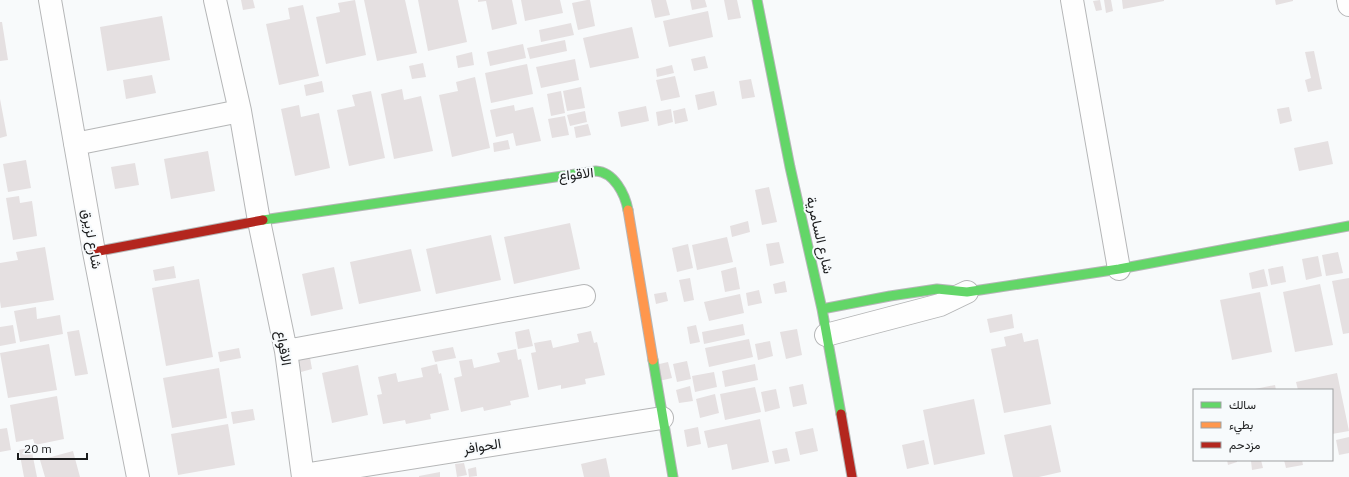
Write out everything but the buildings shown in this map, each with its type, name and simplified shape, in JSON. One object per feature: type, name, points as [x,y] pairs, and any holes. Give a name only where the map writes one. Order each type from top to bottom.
[{"type":"street","name":"شارع لزيرق","points":[[50,0],[94,252],[138,477]]},
{"type":"street","points":[[215,0],[240,111],[259,221]]},
{"type":"street","name":"شارع السامرية","points":[[757,0],[790,167],[822,309],[852,477]]},
{"type":"street","points":[[1072,0],[1119,269]]},
{"type":"street","points":[[1348,0],[1349,5]]},
{"type":"street","points":[[75,144],[240,111]]},
{"type":"street","name":"الاقواع","points":[[94,252],[259,221],[600,170],[613,179],[622,192],[628,208],[673,477]]},
{"type":"street","name":"الاقواع","points":[[259,221],[286,351],[303,476]]},
{"type":"street","points":[[822,309],[937,289],[967,292],[1119,269],[1349,226]]},
{"type":"street","points":[[826,335],[940,305],[967,292]]},
{"type":"street","points":[[286,351],[584,296]]},
{"type":"street","name":"الحوافر","points":[[303,476],[662,418]]},
{"type":"traffic: fast","points":[[757,0],[790,167],[822,309],[841,414]]},
{"type":"traffic: fast","points":[[263,220],[596,171],[608,175],[618,185],[627,204],[628,210]]},
{"type":"traffic: fast","points":[[822,309],[937,289],[967,292],[1119,269],[1349,226]]},
{"type":"traffic: fast","points":[[653,360],[673,477]]},
{"type":"traffic: slow","points":[[628,210],[653,360]]},
{"type":"traffic: jam","points":[[94,252],[263,220]]},
{"type":"traffic: jam","points":[[841,414],[852,477]]}]
